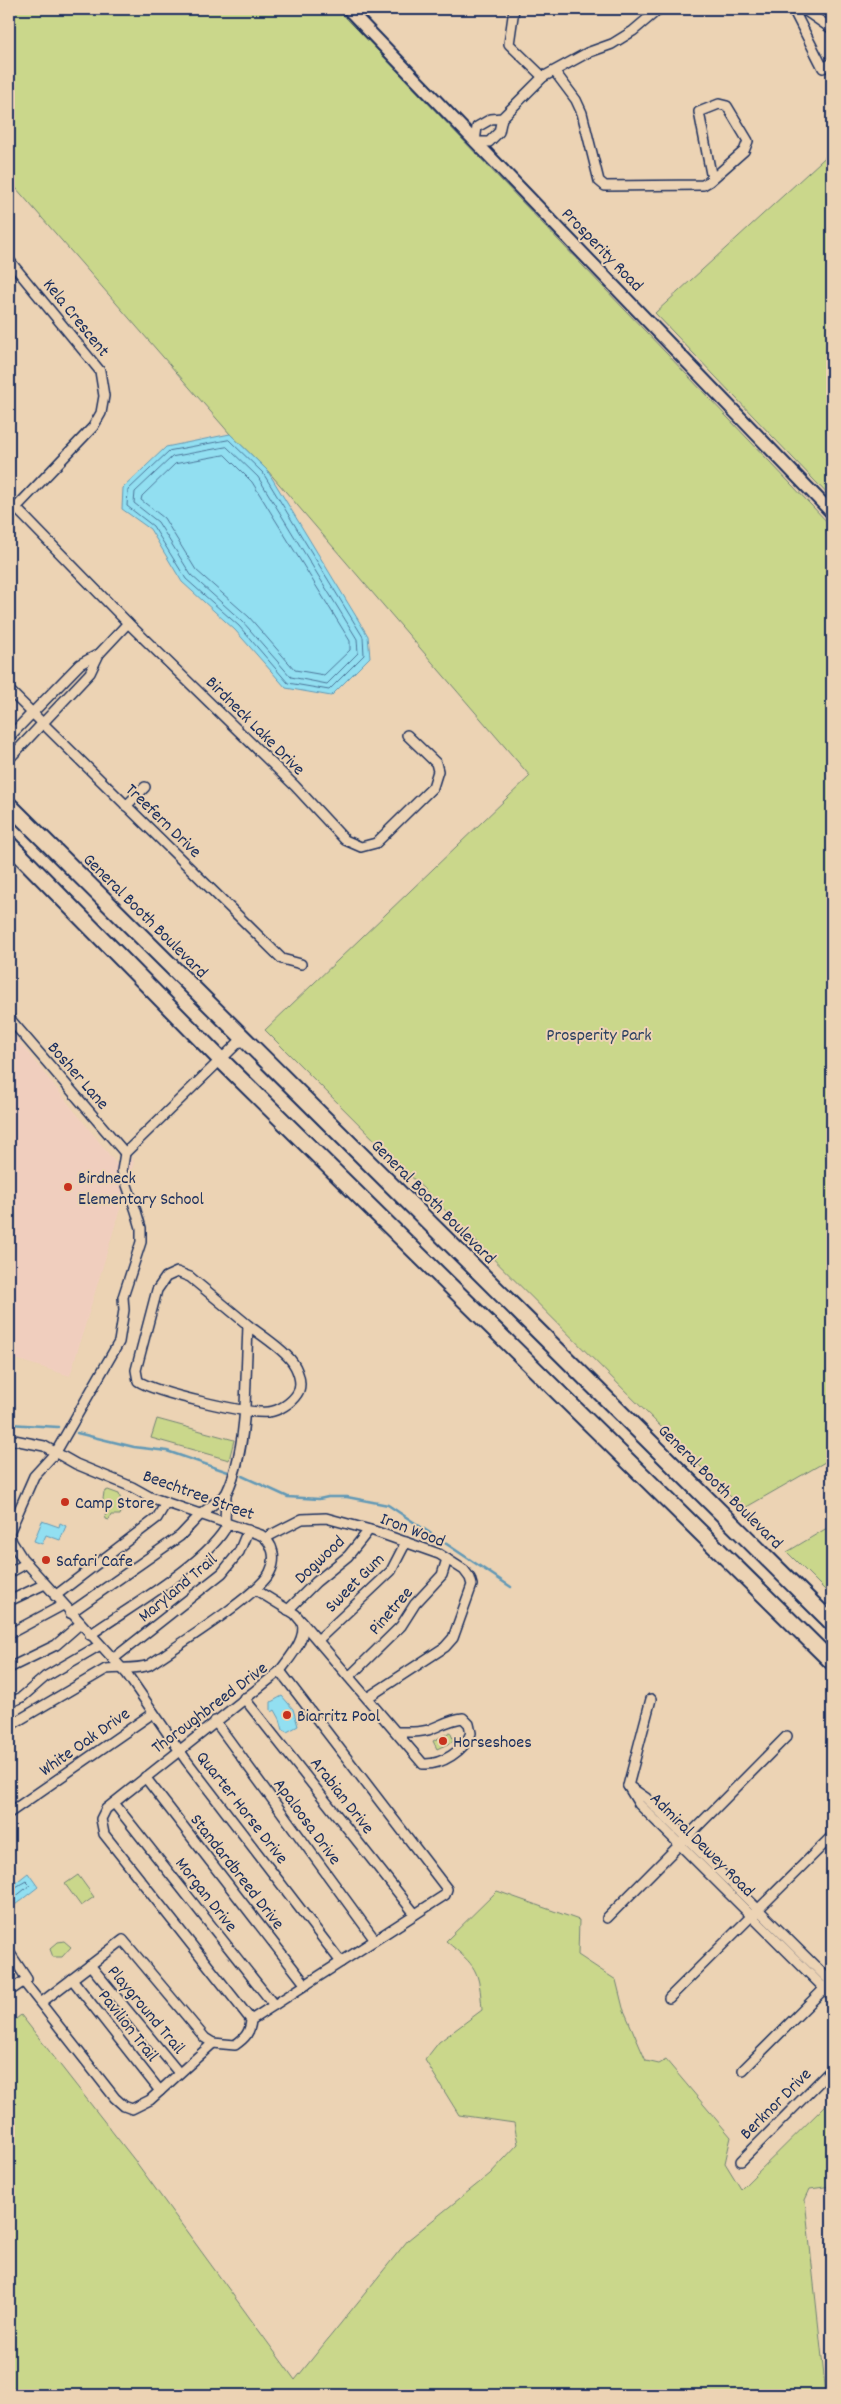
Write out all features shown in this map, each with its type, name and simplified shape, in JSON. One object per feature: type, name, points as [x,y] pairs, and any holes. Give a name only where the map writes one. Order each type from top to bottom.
[{"type":"highway","name":"General Booth Boulevard","points":[[9,805],[832,1623]]},
{"type":"highway","points":[[9,844],[222,1061],[832,1662]]},
{"type":"street","name":"Prosperity Road","points":[[348,9],[832,513]]},
{"type":"street","points":[[514,9],[509,44],[543,77]]},
{"type":"street","points":[[502,118],[491,119],[477,127],[475,142],[489,142],[499,132],[502,118],[543,77],[587,53],[612,44],[633,31],[659,9]]},
{"type":"street","points":[[793,9],[823,68],[832,63]]},
{"type":"street","points":[[803,9],[832,29]]},
{"type":"street","points":[[555,72],[576,100],[582,113],[599,181],[604,186],[703,185],[712,179],[748,146],[748,141],[727,106],[723,104],[699,112],[712,179]]},
{"type":"street","name":"Kela Crescent","points":[[9,260],[100,371],[104,396],[101,413],[93,427],[9,515]]},
{"type":"street","name":"Birdneck Lake Drive","points":[[16,508],[128,623],[295,786],[345,840],[352,844],[361,847],[376,844],[433,787],[438,771],[436,763],[406,735]]},
{"type":"street","points":[[9,759],[90,673],[99,654],[128,623]]},
{"type":"street","points":[[9,736],[80,664],[99,654]]},
{"type":"street","name":"Treefern Drive","points":[[9,690],[282,958],[301,964]]},
{"type":"street","points":[[126,806],[145,787]]},
{"type":"street","name":"Bosher Lane","points":[[9,1018],[125,1153]]},
{"type":"street","points":[[9,1533],[34,1476],[56,1452],[119,1342],[124,1310],[123,1297],[141,1242],[138,1220],[122,1171],[125,1153],[222,1061],[243,1038]]},
{"type":"street","points":[[177,1272],[190,1277],[248,1325],[290,1359],[299,1376],[299,1391],[292,1402],[270,1412],[245,1412],[145,1385],[138,1381],[136,1370],[156,1290],[166,1277],[177,1272]]},
{"type":"street","points":[[70,1613],[180,1536],[200,1515],[226,1494],[232,1483],[241,1448],[245,1412],[248,1325]]},
{"type":"street","name":"Beechtree Street","points":[[9,1439],[44,1446],[76,1464],[166,1503],[248,1530],[265,1538],[273,1550],[270,1573],[256,1590],[149,1665],[136,1669],[120,1667],[106,1669],[9,1726]]},
{"type":"street","points":[[90,1635],[195,1561],[220,1538],[227,1523],[226,1494]]},
{"type":"street","points":[[55,1596],[157,1518],[166,1503]]},
{"type":"street","name":"Iron Wood","points":[[265,1538],[302,1519],[326,1518],[369,1530],[439,1554],[464,1570],[470,1578],[472,1586],[453,1638],[445,1647],[367,1698]]},
{"type":"street","name":"Maryland Trail","points":[[113,1659],[222,1573],[240,1552],[248,1530]]},
{"type":"street","name":"Dogwood","points":[[288,1610],[316,1582],[348,1556],[369,1530]]},
{"type":"street","name":"Quarter Horse Drive","points":[[9,1533],[10,1543],[27,1564],[120,1667],[179,1749],[341,1962]]},
{"type":"street","name":"Sweet Gum","points":[[318,1640],[392,1571],[406,1542]]},
{"type":"street","name":"Pinetree","points":[[349,1677],[401,1626],[415,1604],[442,1575],[447,1560]]},
{"type":"street","points":[[9,1573],[27,1564]]},
{"type":"street","points":[[9,1601],[45,1584]]},
{"type":"street","points":[[256,1590],[288,1610],[302,1622],[423,1764],[433,1764],[462,1749],[471,1733],[469,1724],[462,1718],[414,1733],[396,1732]]},
{"type":"street","points":[[9,1634],[63,1605]]},
{"type":"street","points":[[280,1671],[301,1638],[304,1629],[302,1622]]},
{"type":"street","points":[[9,1668],[56,1645],[80,1624]]},
{"type":"street","points":[[9,1704],[22,1697],[45,1677],[100,1645]]},
{"type":"street","name":"Thoroughbreed Drive","points":[[280,1671],[443,1881],[447,1889],[445,1895],[251,2020],[104,1834],[101,1819],[106,1809],[179,1749],[280,1671]]},
{"type":"street","name":"Arabian Drive","points":[[244,1698],[415,1914]]},
{"type":"street","name":"Admiral Dewey Road","points":[[651,1699],[628,1786],[646,1798],[683,1841],[830,1984],[832,1996]]},
{"type":"street","name":"White Oak Drive","points":[[9,1813],[154,1713]]},
{"type":"street","name":"Apaloosa Drive","points":[[215,1721],[375,1940]]},
{"type":"street","points":[[607,1918],[787,1736]]},
{"type":"street","name":"Standardbreed Drive","points":[[145,1777],[306,1985]]},
{"type":"street","name":"Morgan Drive","points":[[114,1803],[274,2005]]},
{"type":"street","points":[[670,1998],[832,1836]]},
{"type":"street","points":[[42,2002],[123,1940],[212,2043],[235,2045],[244,2039],[250,2029],[251,2020]]},
{"type":"street","points":[[9,1952],[28,1979],[14,1988],[9,1984]]},
{"type":"street","name":"Playground Trail","points":[[90,1966],[179,2073]]},
{"type":"street","name":"Pavilion Trail","points":[[72,1979],[160,2091]]},
{"type":"street","points":[[24,1982],[42,2002],[115,2098],[124,2106],[132,2109],[140,2106],[160,2091],[212,2043]]},
{"type":"street","points":[[743,2070],[830,1984]]},
{"type":"street","name":"Berknor Drive","points":[[741,2160],[832,2069]]},
{"type":"shaded area","name":"Birdneck Elementary School","points":[[9,1029],[120,1168],[131,1158],[134,1162],[70,1376],[9,1357]]},
{"type":"green space","name":"Prosperity Park","points":[[9,9],[338,9],[832,527],[832,1458],[743,1509],[265,1030],[530,776],[267,470],[230,434],[9,180]]},
{"type":"green space","points":[[832,151],[832,499],[655,313]]},
{"type":"green space","points":[[157,1419],[234,1440],[229,1460],[151,1438]]},
{"type":"green space","points":[[108,1490],[119,1494],[123,1507],[120,1515],[111,1515],[109,1520],[106,1519],[105,1515],[107,1514],[103,1503],[104,1492]]},
{"type":"green space","points":[[832,1525],[832,1597],[787,1552]]},
{"type":"green space","name":"Horseshoes","points":[[450,1732],[454,1741],[437,1749],[433,1741]]},
{"type":"green space","points":[[78,1875],[94,1897],[81,1906],[65,1884]]},
{"type":"green space","points":[[497,1891],[579,1920],[578,1955],[616,1980],[623,2008],[646,2061],[659,2064],[666,2060],[731,2137],[725,2163],[741,2189],[832,2099],[832,2186],[810,2189],[805,2200],[826,2395],[9,2395],[9,2010],[16,2019],[21,2015],[136,2162],[295,2380],[408,2240],[490,2174],[518,2144],[514,2123],[459,2115],[425,2060],[439,2042],[482,2010],[479,1986],[474,1970],[470,1963],[446,1941]]},
{"type":"green space","points":[[64,1941],[71,1947],[62,1957],[53,1957],[50,1949],[58,1942]]},
{"type":"water","points":[[230,434],[267,470],[368,636],[370,657],[331,696],[286,688],[235,630],[182,582],[150,529],[122,509],[123,488],[166,447]]},
{"type":"water","points":[[42,1521],[59,1527],[60,1523],[66,1526],[60,1540],[46,1535],[42,1544],[34,1541]]},
{"type":"water","name":"Biarritz Pool","points":[[282,1696],[293,1709],[298,1726],[287,1732],[283,1730],[275,1710],[272,1712],[271,1710],[271,1702]]},
{"type":"water","points":[[28,1873],[38,1887],[11,1908],[9,1905],[9,1888]]},
{"type":"waterway","points":[[9,1424],[58,1427]]},
{"type":"waterway","points":[[77,1433],[134,1447],[167,1451],[228,1472]]},
{"type":"waterway","points":[[242,1476],[288,1497],[319,1499],[347,1497],[388,1505],[511,1587]]},
{"type":"place","name":"Birdneck Elementary School","points":[[68,1187]]},
{"type":"place","name":"Camp Store","points":[[65,1502]]},
{"type":"place","name":"Safari Cafe","points":[[46,1560]]},
{"type":"place","name":"Biarritz Pool","points":[[287,1715]]},
{"type":"place","name":"Horseshoes","points":[[443,1741]]}]
